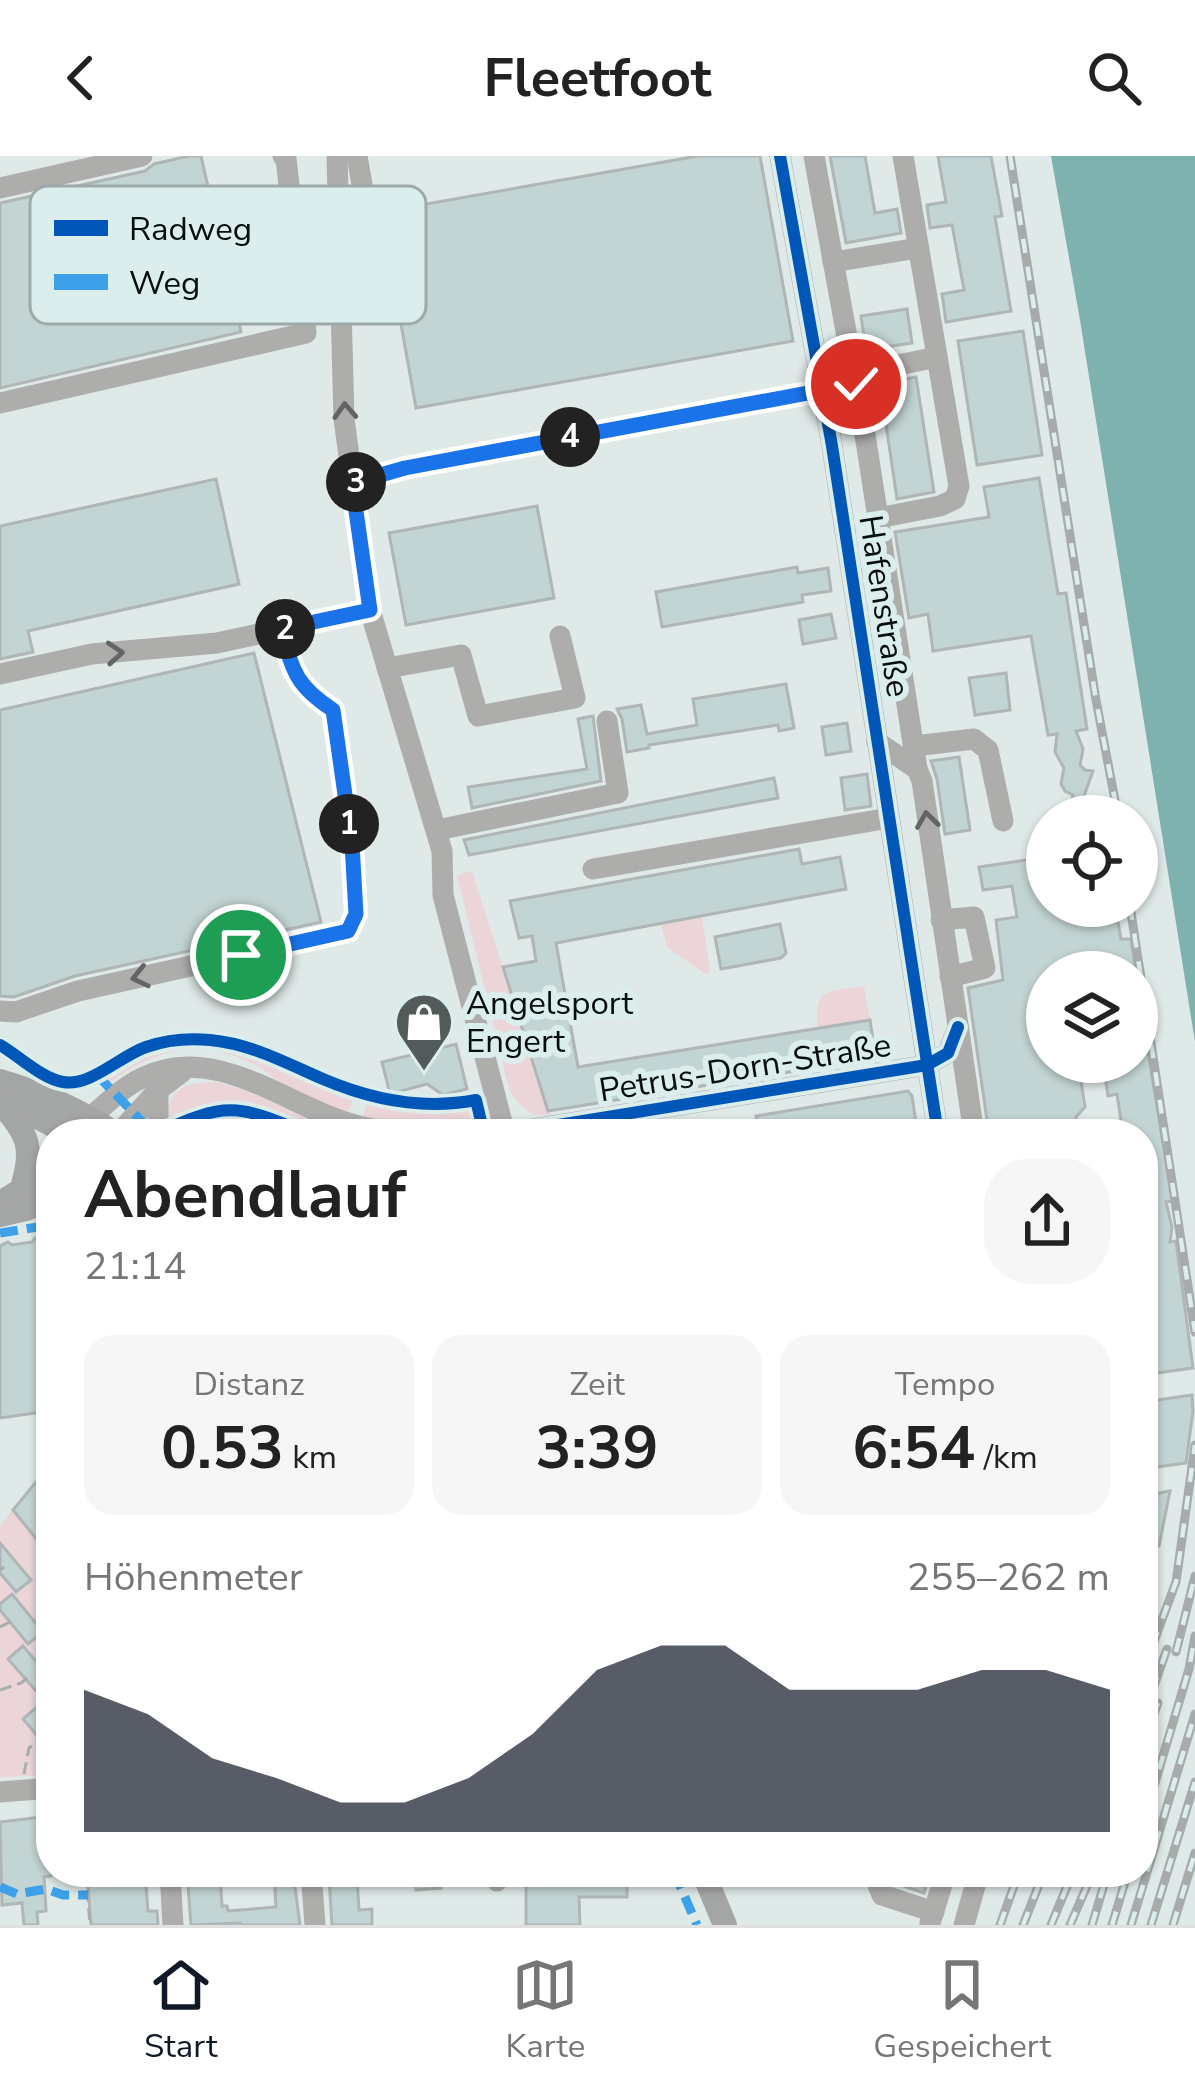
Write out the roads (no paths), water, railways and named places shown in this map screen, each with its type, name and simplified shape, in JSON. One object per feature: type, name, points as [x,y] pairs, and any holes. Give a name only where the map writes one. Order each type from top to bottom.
[{"type":"main road","points":[[0,1081],[39,1092],[69,1119]]},
{"type":"main road","points":[[0,1092],[26,1111],[51,1119]]},
{"type":"main road","points":[[0,1102],[26,1136],[28,1161],[10,1197]]},
{"type":"main road","points":[[10,1197],[36,1175]]},
{"type":"main road","points":[[0,1215],[36,1205]]},
{"type":"main road","points":[[709,1887],[725,1925]]},
{"type":"street","points":[[0,188],[142,156]]},
{"type":"street","name":"Petrus-Dorn-Straße","points":[[337,156],[338,186]]},
{"type":"street","points":[[357,156],[362,186]]},
{"type":"street","name":"Hafenstraße","points":[[779,156],[822,390],[936,1119]]},
{"type":"street","name":"Hafenstraße","points":[[814,156],[922,781],[972,1119]]},
{"type":"street","points":[[878,518],[940,506],[955,500],[958,487],[903,156]]},
{"type":"street","points":[[833,262],[918,248]]},
{"type":"street","points":[[0,403],[306,333],[305,324]]},
{"type":"street","name":"Petrus-Dorn-Straße","points":[[341,324],[344,419],[370,610],[442,851],[443,895],[438,918],[499,1119]]},
{"type":"street","points":[[352,483],[405,468],[822,390],[937,357]]},
{"type":"street","points":[[0,674],[92,654],[217,644],[370,610]]},
{"type":"street","points":[[0,1011],[16,1012],[78,992],[348,931],[356,914],[352,844],[333,710],[294,675],[281,629]]},
{"type":"street","points":[[387,668],[461,656],[478,716],[497,713],[575,698],[560,636]]},
{"type":"street","points":[[436,830],[618,793],[608,721]]},
{"type":"street","points":[[914,746],[974,739],[988,749],[1003,821]]},
{"type":"street","name":"Hafenstraße","points":[[877,742],[917,770]]},
{"type":"street","points":[[593,869],[889,818]]},
{"type":"street","points":[[941,920],[974,917],[986,968],[950,977]]},
{"type":"street","points":[[927,1065],[948,1053],[958,1028]]},
{"type":"street","name":"Petrus-Dorn-Straße","points":[[596,1119],[927,1065]]},
{"type":"street","points":[[131,1119],[158,1090],[189,1068]]},
{"type":"street","points":[[89,1119],[146,1076],[189,1068],[238,1075],[334,1119]]},
{"type":"street","points":[[158,1090],[158,1119]]},
{"type":"street","points":[[0,1792],[36,1789]]},
{"type":"street","points":[[171,1887],[173,1925]]},
{"type":"street","points":[[312,1887],[315,1925]]},
{"type":"street","points":[[879,1887],[882,1895],[932,1918],[941,1887]]},
{"type":"street","points":[[964,1925],[975,1887]]},
{"type":"water","points":[[1051,156],[1195,156],[1195,1042],[1158,795]]},
{"type":"railway","points":[[1010,156],[1114,795]]},
{"type":"railway","points":[[1133,927],[1195,1332]]},
{"type":"railway","points":[[1158,1631],[1176,1582],[1195,1445]]},
{"type":"railway","points":[[1176,1652],[1195,1576]]},
{"type":"railway","points":[[1158,1773],[1195,1636]]},
{"type":"railway","points":[[1158,1674],[1167,1649]]},
{"type":"railway","points":[[1158,1836],[1195,1714]]},
{"type":"railway","points":[[1151,1925],[1195,1782]]},
{"type":"railway","points":[[1173,1925],[1195,1853]]},
{"type":"railway","points":[[1000,1925],[1014,1887]]},
{"type":"railway","points":[[1023,1925],[1038,1887]]},
{"type":"railway","points":[[1051,1925],[1067,1887]]},
{"type":"railway","points":[[1070,1925],[1086,1887]]},
{"type":"railway","points":[[1092,1925],[1103,1887]]},
{"type":"railway","points":[[1112,1925],[1123,1887]]},
{"type":"railway","points":[[1131,1925],[1143,1887]]},
{"type":"place","name":"Angelsport Engert","points":[[424,1073]]}]
